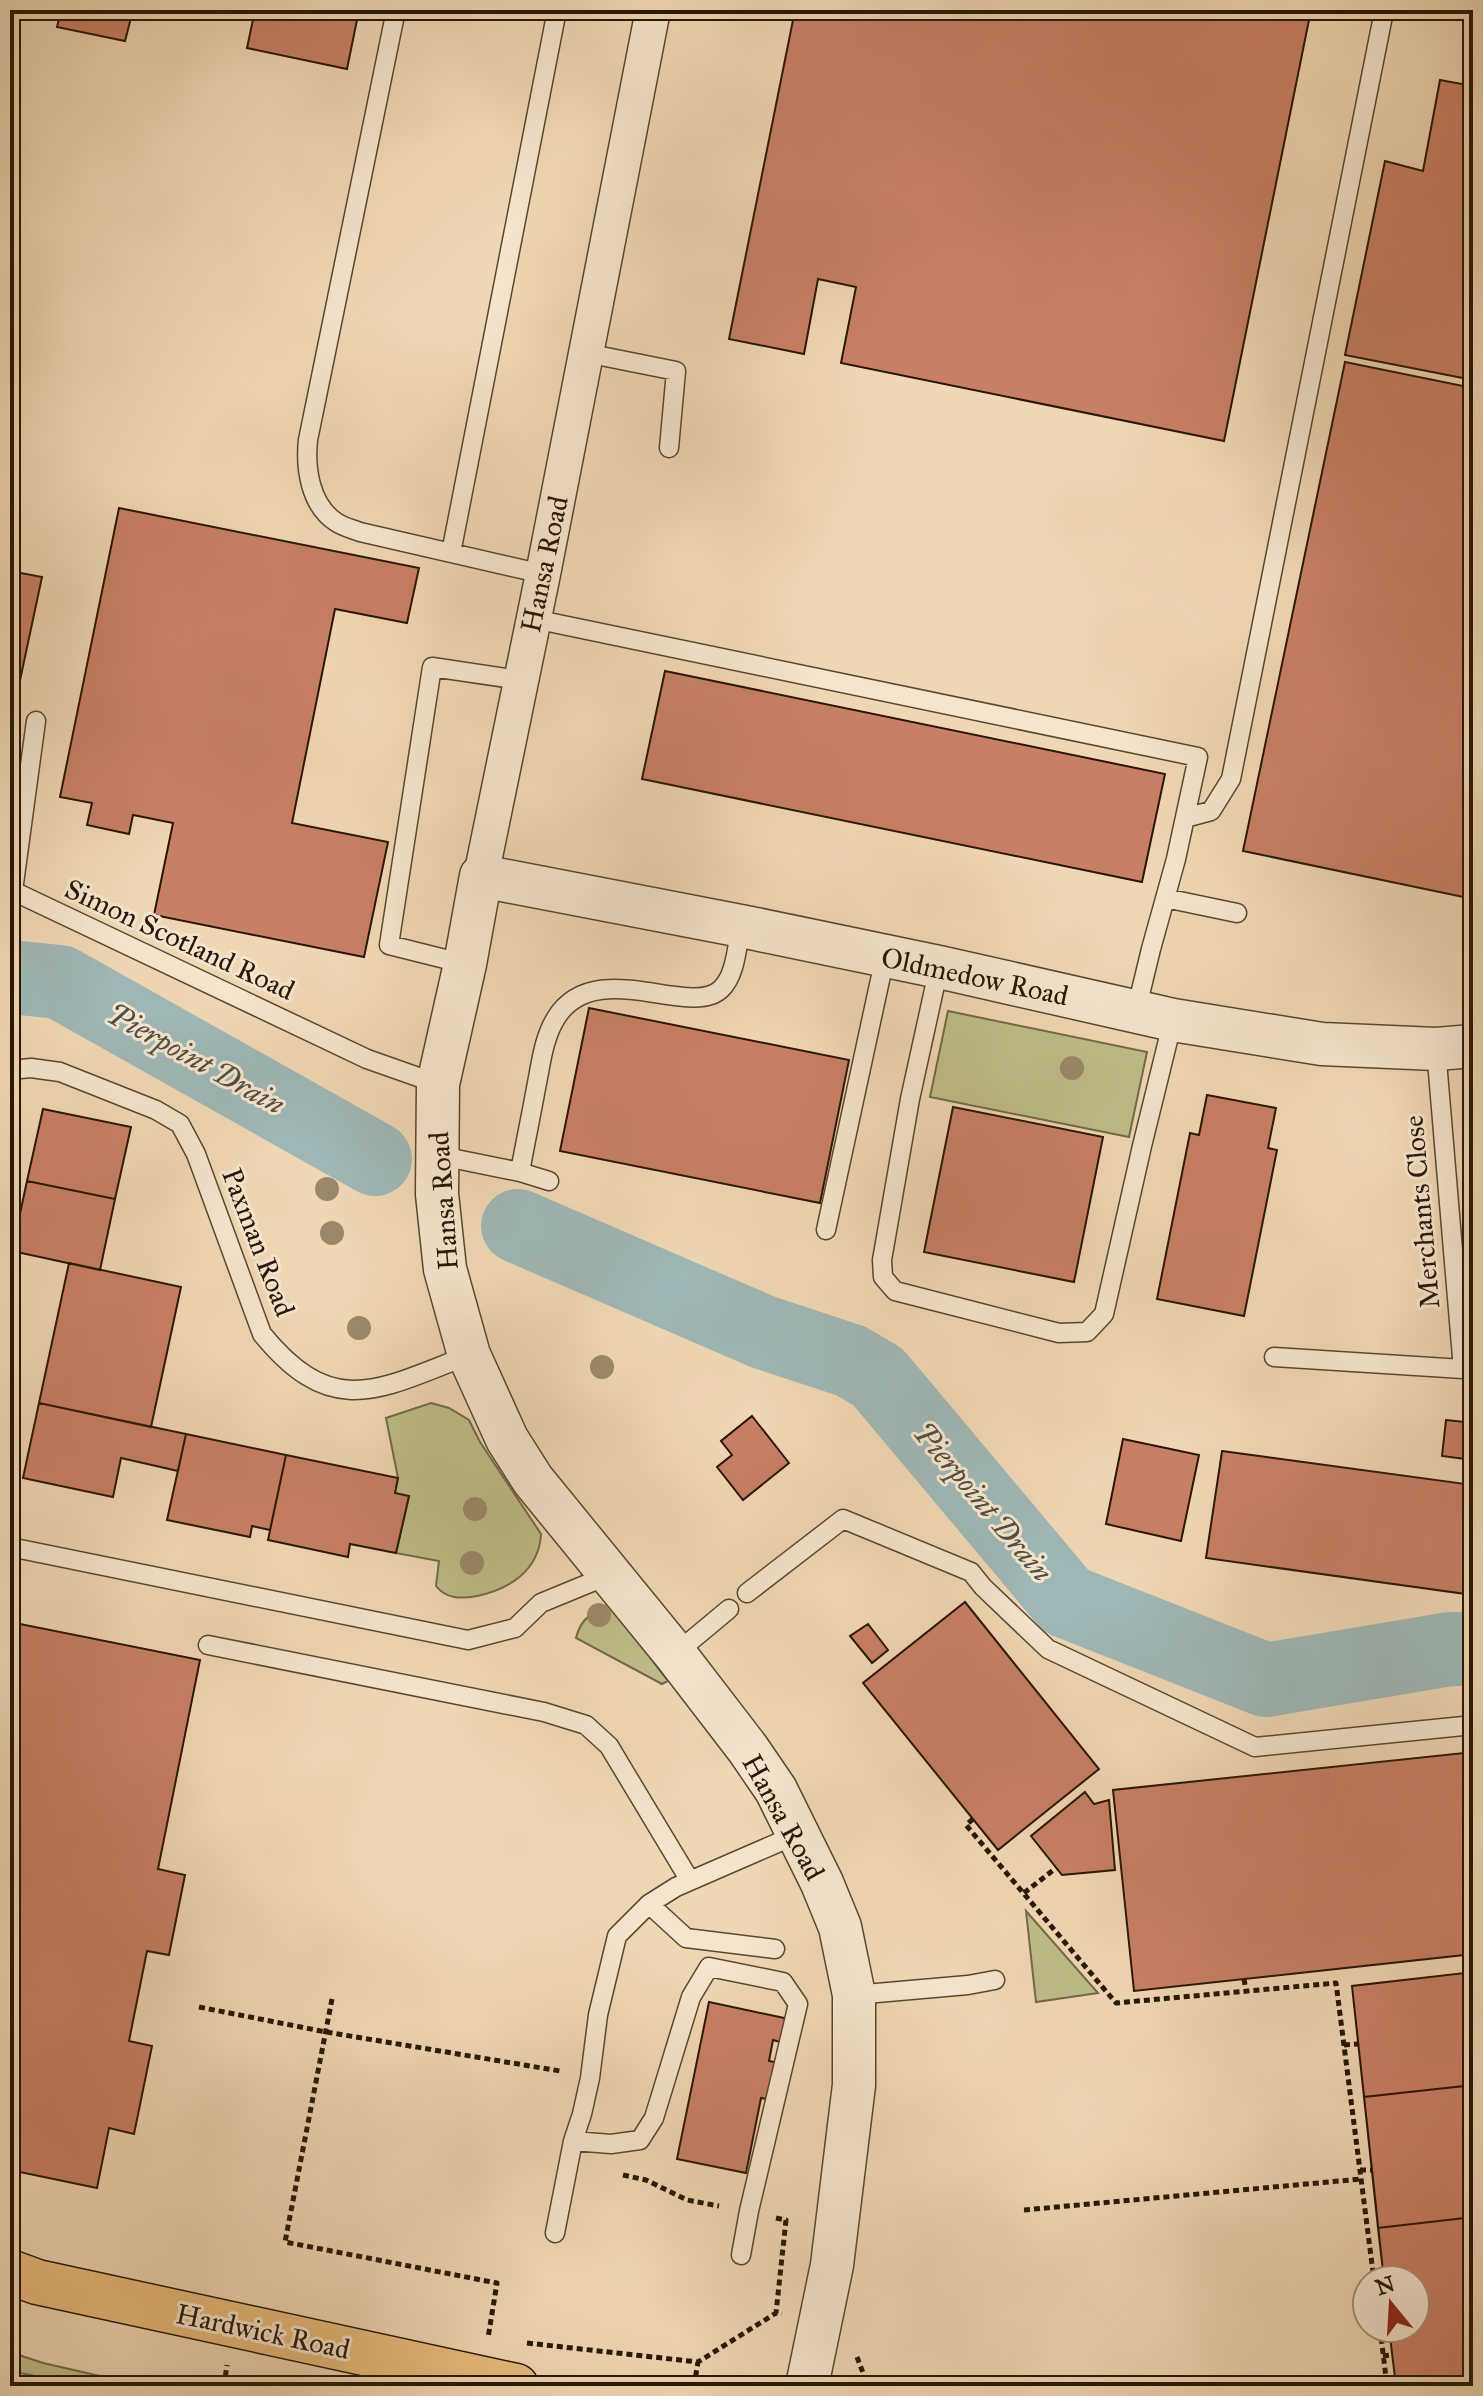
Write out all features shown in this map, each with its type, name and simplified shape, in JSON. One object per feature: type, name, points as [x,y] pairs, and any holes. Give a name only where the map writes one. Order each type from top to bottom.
[{"type":"main road","name":"Hardwick Road","points":[[10,2272],[37,2282],[516,2386]]},
{"type":"street","name":"Hansa Road","points":[[653,10],[465,964],[438,1084],[437,1194],[445,1269],[469,1355],[507,1439],[526,1469],[675,1654],[776,1790],[840,1927],[854,1995],[854,2085],[832,2265],[807,2386]]},
{"type":"street","name":"Oldmedow Road","points":[[481,876],[741,926],[1155,1015],[1322,1044],[1455,1048]]},
{"type":"lane","points":[[396,10],[308,440],[306,461],[310,484],[320,506],[336,522],[360,532],[543,574]]},
{"type":"lane","points":[[451,553],[557,10]]},
{"type":"lane","points":[[1185,818],[1211,811],[1231,779],[1383,16]]},
{"type":"lane","points":[[586,353],[676,371],[669,448]]},
{"type":"lane","points":[[534,619],[1198,757],[1165,898],[1142,1146],[1104,1314],[1087,1332],[1059,1333],[895,1291],[883,1277],[882,1260],[910,1099],[939,967]]},
{"type":"lane","points":[[465,964],[389,945],[432,667],[520,680]]},
{"type":"lane","name":"Simon Scotland Road","points":[[36,721],[13,891],[367,1059],[438,1084]]},
{"type":"lane","points":[[1165,898],[1237,913]]},
{"type":"lane","points":[[520,1172],[546,1037],[557,1015],[576,999],[597,990],[620,989],[706,997],[720,991],[729,978],[741,926]]},
{"type":"lane","points":[[826,1230],[885,957]]},
{"type":"lane","name":"Merchants Close","points":[[1274,1357],[1468,1369],[1455,1048]]},
{"type":"lane","name":"Paxman Road","points":[[10,1070],[31,1068],[60,1072],[156,1110],[180,1124],[196,1154],[262,1334],[281,1357],[303,1375],[328,1388],[357,1391],[391,1385],[469,1355]]},
{"type":"lane","points":[[436,1155],[549,1181]]},
{"type":"lane","points":[[747,1593],[843,1519],[971,1572],[1048,1649],[1255,1747],[1473,1725]]},
{"type":"lane","points":[[10,1547],[468,1640],[515,1628],[541,1603],[609,1575]]},
{"type":"lane","points":[[675,1654],[729,1609]]},
{"type":"lane","points":[[208,1645],[544,1712],[586,1725],[609,1746],[689,1879]]},
{"type":"lane","points":[[555,2233],[573,2141],[590,2078],[598,2015],[617,1936],[649,1904],[689,1879],[798,1834]]},
{"type":"lane","points":[[649,1904],[686,1938],[775,1949]]},
{"type":"lane","points":[[573,2141],[611,2144],[640,2140],[654,2118],[691,1997],[709,1967],[783,1982],[798,2004],[741,2255]]},
{"type":"lane","points":[[854,1995],[995,1980]]},
{"type":"path","points":[[973,1819],[966,1825],[1116,2003],[1336,1983],[1371,2262],[1382,2261]]},
{"type":"path","points":[[1024,1893],[1056,1868]]},
{"type":"path","points":[[1244,1979],[1246,1991]]},
{"type":"path","points":[[332,1999],[285,2242],[497,2283],[488,2338]]},
{"type":"path","points":[[199,2007],[326,2032],[560,2071],[553,2106],[582,2114]]},
{"type":"path","points":[[1344,2045],[1358,2044]]},
{"type":"path","points":[[611,2144],[608,2172],[646,2180],[687,2200],[786,2220],[776,2313],[698,2362],[694,2386]]},
{"type":"path","points":[[1360,2170],[1372,2170]]},
{"type":"path","points":[[1024,2210],[1361,2179]]},
{"type":"path","points":[[1382,2344],[1387,2386]]},
{"type":"path","points":[[1383,2356],[1392,2355]]},
{"type":"shaded area","points":[[948,1011],[1147,1052],[1129,1137],[930,1097]]},
{"type":"shaded area","points":[[431,1403],[449,1408],[469,1420],[480,1442],[541,1534],[535,1558],[528,1568],[511,1583],[489,1593],[465,1598],[449,1596],[436,1586],[439,1561],[396,1553],[409,1497],[395,1493],[398,1478],[386,1418]]},
{"type":"shaded area","points":[[612,1608],[668,1681],[662,1684],[576,1638],[588,1617]]},
{"type":"shaded area","points":[[1026,1911],[1098,1993],[1036,2002]]},
{"type":"shaded area","points":[[10,2352],[43,2363],[144,2386],[86,2386],[10,2371]]},
{"type":"building","points":[[61,10],[133,10],[125,41],[57,27]]},
{"type":"building","points":[[255,10],[359,10],[347,69],[247,48]]},
{"type":"building","points":[[795,10],[1311,10],[1224,441],[841,363],[856,287],[818,279],[804,354],[729,339]]},
{"type":"building","points":[[1440,80],[1473,86],[1473,380],[1345,355],[1385,161],[1423,171]]},
{"type":"building","points":[[1345,362],[1473,388],[1473,899],[1243,851]]},
{"type":"building","points":[[119,508],[419,568],[407,623],[335,609],[292,823],[388,842],[364,957],[154,915],[173,823],[133,815],[129,834],[87,825],[92,803],[60,797]]},
{"type":"building","points":[[10,571],[42,577],[19,685],[10,683]]},
{"type":"building","points":[[665,671],[1165,774],[1142,882],[642,779]]},
{"type":"building","points":[[589,1008],[849,1060],[820,1203],[560,1151]]},
{"type":"building","points":[[1207,1095],[1276,1108],[1268,1148],[1277,1150],[1244,1316],[1157,1299],[1190,1133],[1199,1135]]},
{"type":"building","points":[[953,1107],[1103,1137],[1074,1282],[924,1252]]},
{"type":"building","points":[[43,1109],[131,1127],[115,1199],[27,1181]]},
{"type":"building","points":[[27,1181],[115,1199],[100,1270],[12,1251]]},
{"type":"building","points":[[69,1263],[181,1287],[151,1427],[39,1403]]},
{"type":"building","points":[[39,1403],[186,1434],[178,1471],[121,1458],[113,1497],[23,1478]]},
{"type":"building","points":[[752,1416],[789,1463],[743,1500],[717,1467],[732,1455],[721,1441]]},
{"type":"building","points":[[1446,1420],[1473,1423],[1473,1460],[1442,1456]]},
{"type":"building","points":[[186,1434],[286,1455],[270,1530],[252,1526],[250,1537],[167,1520]]},
{"type":"building","points":[[1123,1439],[1199,1455],[1181,1541],[1106,1524]]},
{"type":"building","points":[[1222,1451],[1473,1485],[1473,1595],[1206,1558]]},
{"type":"building","points":[[286,1455],[398,1478],[395,1493],[409,1496],[396,1553],[350,1544],[348,1557],[268,1540]]},
{"type":"building","points":[[965,1602],[1099,1769],[998,1850],[863,1683]]},
{"type":"building","points":[[10,1622],[200,1660],[158,1869],[185,1875],[169,1955],[147,1951],[129,2041],[152,2046],[134,2134],[109,2128],[97,2188],[10,2170]]},
{"type":"building","points":[[868,1624],[888,1650],[872,1663],[850,1636]]},
{"type":"building","points":[[1473,1752],[1473,1954],[1134,1991],[1113,1790]]},
{"type":"building","points":[[1085,1792],[1094,1804],[1109,1800],[1115,1870],[1062,1875],[1031,1836]]},
{"type":"building","points":[[1473,1972],[1473,2085],[1364,2097],[1352,1986]]},
{"type":"building","points":[[1473,1972],[1473,2386],[1396,2386],[1391,2344],[1431,2344],[1431,2264],[1382,2264],[1352,1986]]},
{"type":"building","points":[[709,2002],[789,2019],[784,2043],[773,2040],[769,2061],[780,2063],[772,2100],[761,2098],[746,2173],[677,2159]]},
{"type":"building","points":[[1473,2085],[1473,2217],[1378,2228],[1364,2097]]},
{"type":"building","points":[[1473,2217],[1473,2386],[1396,2386],[1391,2344],[1431,2344],[1431,2264],[1382,2264],[1378,2228]]},
{"type":"waterway","name":"Pierpoint Drain","points":[[10,977],[60,982],[375,1159]]},
{"type":"waterway","name":"Pierpoint Drain","points":[[518,1226],[763,1332],[851,1361],[878,1377],[1066,1601],[1266,1680],[1450,1649],[1473,1649]]}]
